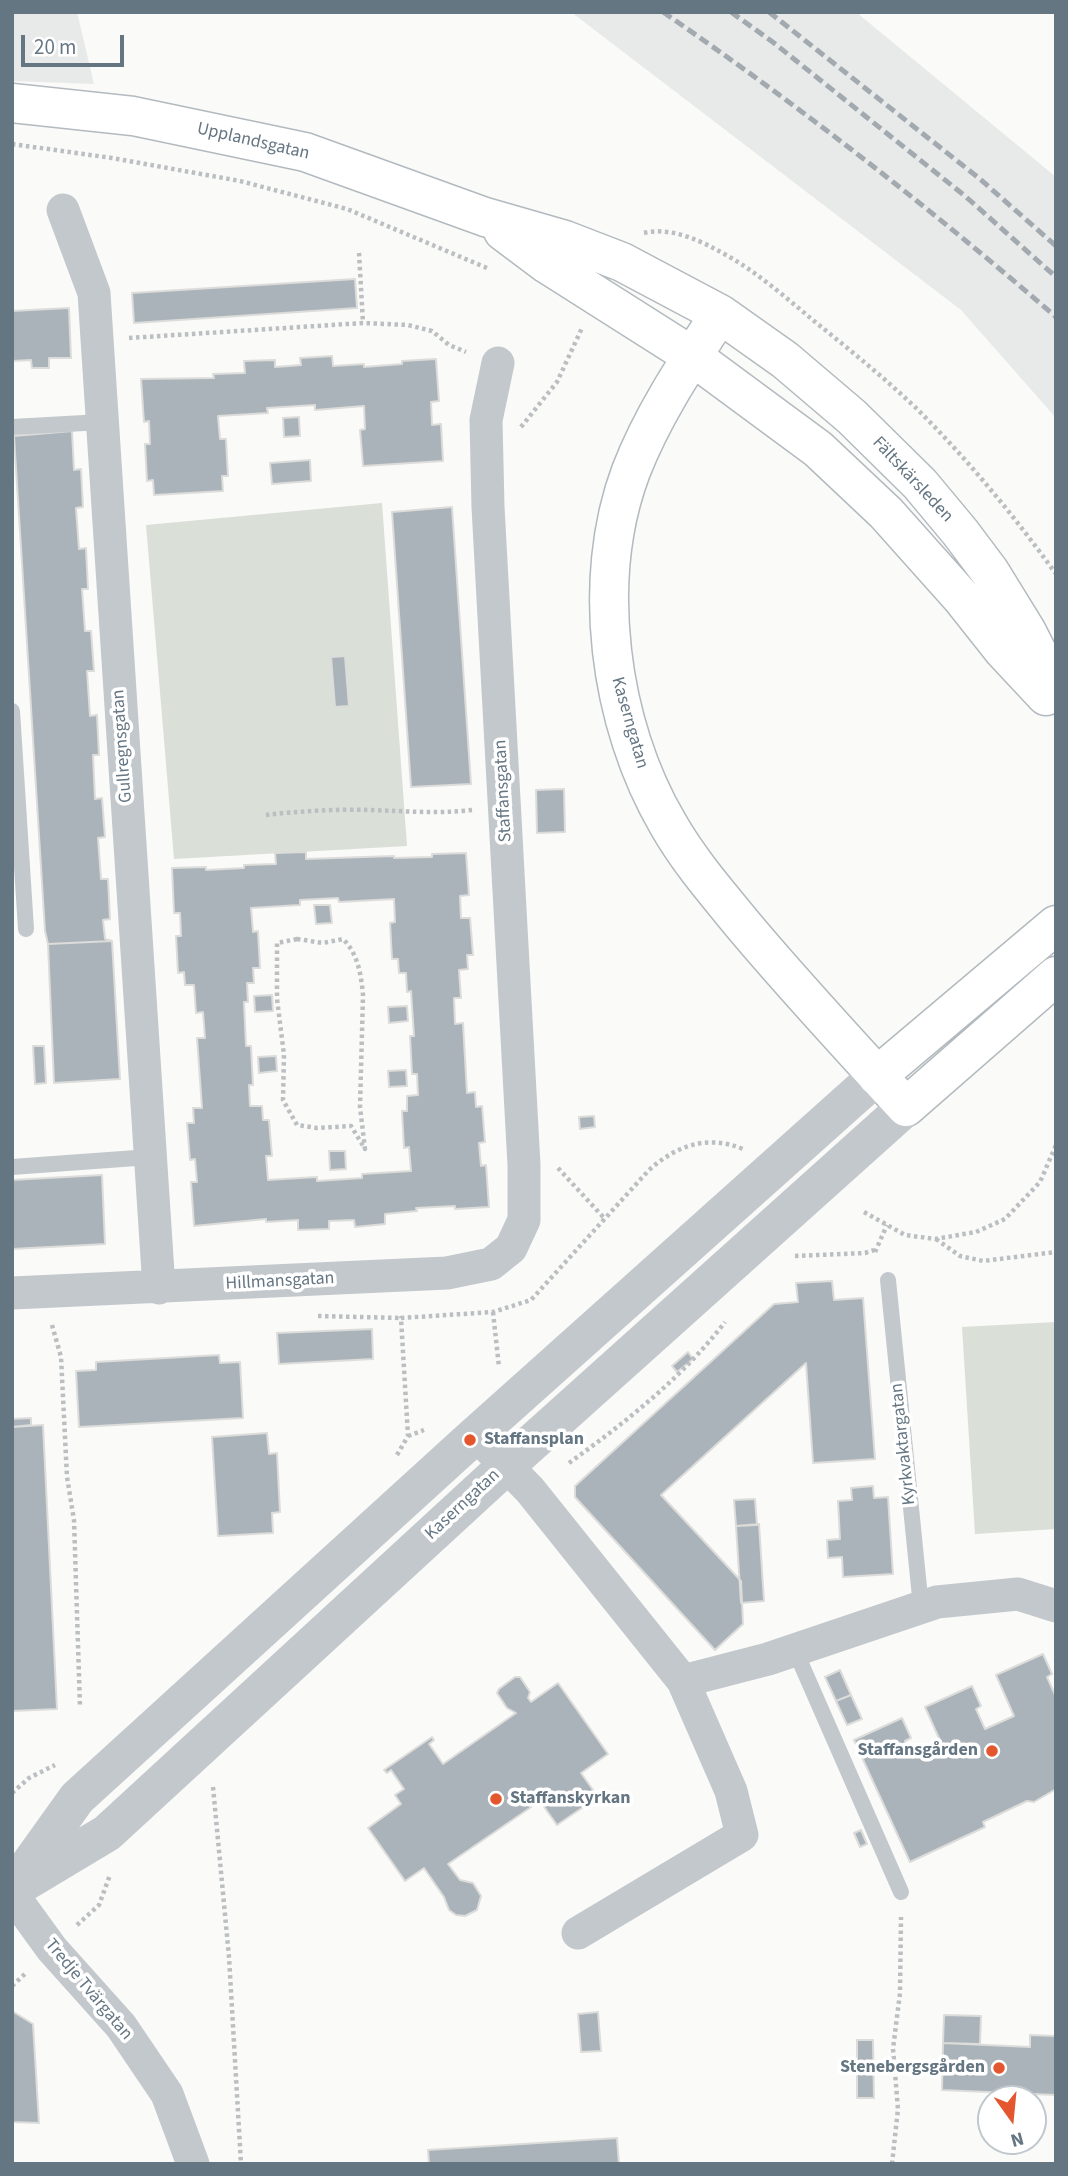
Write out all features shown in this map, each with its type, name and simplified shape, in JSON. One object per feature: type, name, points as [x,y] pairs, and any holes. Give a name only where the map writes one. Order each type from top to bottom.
[{"type":"main road","name":"Upplandsgatan","points":[[12,103],[133,116],[305,152],[485,217],[565,240],[622,262],[720,314]]},
{"type":"main road","name":"Upplandsgatan","points":[[485,217],[547,264],[692,356]]},
{"type":"main road","name":"Kaserngatan","points":[[720,314],[675,382],[631,471],[619,513],[610,593],[614,668],[624,710],[648,785],[667,823],[688,855],[767,954],[906,1107],[1056,976]]},
{"type":"main road","name":"Fältskärsleden","points":[[720,314],[785,360],[852,417],[919,484],[990,572],[1027,632],[1056,688]]},
{"type":"main road","points":[[692,356],[818,449],[886,513],[961,597],[1003,650],[1056,706]]},
{"type":"main road","points":[[877,1076],[1056,925]]},
{"type":"street","name":"Gullregnsgatan","points":[[63,210],[94,293],[159,1288]]},
{"type":"street","name":"Staffansgatan","points":[[498,363],[486,420],[488,507],[522,1129],[524,1220]]},
{"type":"street","points":[[12,1891],[77,1798],[476,1435],[877,1076]]},
{"type":"street","name":"Kaserngatan","points":[[12,1891],[107,1833],[506,1466],[906,1107]]},
{"type":"street","name":"Hillmansgatan","points":[[12,1293],[447,1273],[491,1264],[511,1248],[524,1220]]},
{"type":"street","points":[[476,1435],[530,1490],[683,1681],[731,1791],[743,1835],[578,1933]]},
{"type":"street","points":[[683,1681],[795,1650],[937,1602],[1018,1594],[1056,1606]]},
{"type":"street","name":"Tredje Tvärgatan","points":[[12,1891],[52,1949],[121,2026],[167,2094],[193,2164]]},
{"type":"lane","points":[[12,428],[102,422]]},
{"type":"lane","points":[[12,711],[26,929]]},
{"type":"lane","points":[[12,1167],[150,1157]]},
{"type":"lane","name":"Kyrkvaktargatan","points":[[888,1280],[921,1607]]},
{"type":"lane","points":[[795,1650],[901,1892]]},
{"type":"path","points":[[12,144],[112,158],[240,181],[347,209],[489,268]]},
{"type":"path","points":[[359,253],[363,323]]},
{"type":"path","points":[[97,340],[363,323],[408,325],[432,331],[449,345],[498,363]]},
{"type":"path","points":[[518,430],[557,382],[584,323]]},
{"type":"path","points":[[266,816],[289,812],[366,810],[437,814],[505,806]]},
{"type":"path","points":[[298,939],[323,943],[343,939],[353,949],[362,978],[360,1107],[365,1149],[351,1126],[317,1128],[297,1125],[283,1100],[284,1055],[277,999],[277,943],[298,939]]},
{"type":"path","points":[[522,1129],[606,1219]]},
{"type":"path","points":[[395,1458],[408,1436],[401,1318],[494,1312],[531,1300],[649,1170],[666,1155],[690,1144],[713,1144],[746,1150]]},
{"type":"path","points":[[864,1212],[905,1235],[935,1239],[976,1231],[1005,1219],[1040,1182],[1056,1145]]},
{"type":"path","points":[[874,1251],[887,1225]]},
{"type":"path","points":[[935,1239],[960,1256],[983,1261],[1056,1252]]},
{"type":"path","points":[[793,1256],[874,1251]]},
{"type":"path","points":[[874,1251],[888,1280]]},
{"type":"path","points":[[64,1291],[51,1325],[61,1357],[67,1477],[74,1520],[80,1707]]},
{"type":"path","points":[[494,1312],[500,1375]]},
{"type":"path","points":[[12,1793],[29,1778],[60,1763]]},
{"type":"path","points":[[212,1779],[229,1956],[242,2164]]},
{"type":"path","points":[[892,2164],[898,2109],[893,2049],[900,1993],[901,1892]]},
{"type":"shaded area","points":[[12,12],[77,12],[94,84],[12,81]]},
{"type":"shaded area","points":[[571,12],[856,12],[1056,177],[1056,418],[961,310]]},
{"type":"shaded area","points":[[382,503],[407,846],[174,859],[146,525]]},
{"type":"shaded area","points":[[1056,1322],[1056,1529],[975,1534],[962,1327]]},
{"type":"building","points":[[355,279],[357,308],[134,323],[132,293]]},
{"type":"building","points":[[69,308],[71,358],[49,358],[49,368],[32,368],[31,360],[12,361],[12,311]]},
{"type":"building","points":[[332,356],[333,366],[364,364],[364,367],[436,359],[439,401],[431,402],[432,425],[441,424],[443,461],[363,466],[360,430],[365,429],[364,406],[315,410],[315,405],[267,408],[268,413],[218,416],[220,439],[226,439],[228,476],[222,476],[223,491],[154,495],[153,480],[147,481],[145,444],[150,444],[149,421],[144,422],[141,379],[214,378],[213,374],[245,373],[244,361],[275,360],[275,367],[301,365],[300,358]]},
{"type":"building","points":[[299,417],[300,436],[284,437],[283,418]]},
{"type":"building","points":[[72,431],[74,470],[81,469],[83,507],[76,508],[79,549],[86,548],[88,589],[82,589],[85,631],[91,631],[94,671],[87,671],[90,716],[97,715],[99,755],[93,755],[95,799],[102,798],[105,837],[98,838],[101,879],[108,879],[110,919],[103,920],[105,939],[112,941],[48,944],[45,931],[14,436]]},
{"type":"building","points":[[310,460],[311,481],[272,484],[270,463]]},
{"type":"building","points":[[452,507],[471,784],[411,787],[392,512]]},
{"type":"building","points":[[345,656],[349,706],[335,707],[331,657]]},
{"type":"building","points":[[564,789],[565,832],[537,833],[536,790]]},
{"type":"building","points":[[306,852],[306,859],[432,857],[432,854],[466,853],[469,895],[460,896],[461,918],[470,918],[473,955],[467,955],[468,969],[459,970],[461,998],[454,998],[455,1024],[463,1023],[467,1093],[475,1092],[476,1107],[482,1106],[485,1142],[479,1143],[481,1166],[486,1165],[489,1207],[416,1208],[417,1211],[385,1214],[385,1224],[355,1227],[354,1220],[329,1221],[329,1229],[298,1230],[298,1220],[266,1222],[266,1219],[194,1226],[191,1182],[197,1182],[195,1159],[190,1160],[187,1123],[194,1123],[193,1108],[202,1108],[197,1038],[205,1038],[203,1012],[196,1013],[194,985],[185,985],[184,972],[178,973],[176,936],[181,936],[180,913],[174,913],[172,868],[206,867],[206,870],[276,864],[275,853]],"holes":[[[338,898],[339,902],[394,899],[395,922],[390,923],[392,959],[398,959],[399,973],[406,973],[407,992],[411,991],[414,1036],[410,1036],[412,1074],[417,1074],[418,1095],[407,1096],[407,1111],[402,1111],[404,1148],[409,1147],[411,1171],[362,1174],[362,1178],[317,1181],[317,1177],[268,1180],[266,1156],[272,1156],[269,1120],[263,1120],[262,1106],[250,1106],[249,1085],[253,1085],[251,1046],[246,1046],[244,1002],[248,1002],[247,983],[254,983],[253,968],[260,968],[258,931],[253,932],[251,908],[300,905],[300,900]]]},
{"type":"building","points":[[314,905],[330,905],[332,923],[316,924]]},
{"type":"building","points":[[112,941],[120,1079],[54,1083],[48,944]]},
{"type":"building","points":[[272,995],[273,1011],[255,1012],[254,996]]},
{"type":"building","points":[[407,1006],[408,1021],[389,1023],[388,1007]]},
{"type":"building","points":[[33,1046],[44,1046],[46,1083],[35,1084]]},
{"type":"building","points":[[276,1056],[277,1071],[259,1073],[258,1057]]},
{"type":"building","points":[[406,1070],[407,1086],[389,1087],[388,1071]]},
{"type":"building","points":[[594,1116],[595,1127],[580,1129],[579,1117]]},
{"type":"building","points":[[329,1151],[345,1151],[346,1169],[330,1170]]},
{"type":"building","points":[[102,1175],[105,1244],[12,1249],[12,1180]]},
{"type":"building","points":[[832,1281],[834,1300],[863,1298],[875,1459],[813,1463],[806,1363],[661,1495],[741,1581],[743,1624],[715,1650],[575,1497],[575,1486],[774,1304],[798,1302],[796,1283]]},
{"type":"building","points":[[372,1329],[373,1359],[279,1364],[277,1333]]},
{"type":"building","points":[[688,1352],[693,1359],[677,1372],[672,1366]]},
{"type":"building","points":[[219,1355],[220,1363],[240,1362],[243,1418],[79,1427],[76,1371],[96,1370],[96,1362]]},
{"type":"building","points":[[31,1418],[31,1425],[12,1427],[12,1419]]},
{"type":"building","points":[[43,1425],[57,1709],[12,1711],[12,1427]]},
{"type":"building","points":[[267,1433],[269,1454],[277,1453],[280,1512],[272,1513],[273,1533],[218,1536],[212,1437]]},
{"type":"building","points":[[873,1486],[874,1498],[888,1497],[893,1574],[843,1577],[842,1557],[828,1558],[827,1540],[840,1539],[838,1501],[852,1500],[851,1488]]},
{"type":"building","points":[[755,1499],[757,1525],[736,1526],[734,1500]]},
{"type":"building","points":[[759,1524],[764,1601],[741,1603],[736,1526]]},
{"type":"building","name":"Staffansgården","points":[[1043,1654],[1052,1674],[1047,1677],[1056,1697],[1056,1789],[1034,1802],[1027,1801],[983,1822],[985,1827],[910,1862],[854,1740],[902,1718],[911,1738],[905,1741],[913,1758],[942,1745],[925,1707],[972,1686],[981,1706],[976,1709],[985,1729],[1014,1716],[996,1675]]},
{"type":"building","points":[[840,1670],[851,1695],[836,1701],[825,1677]]},
{"type":"building","name":"Staffanskyrkan","points":[[515,1677],[520,1677],[530,1692],[528,1698],[531,1702],[558,1683],[608,1754],[581,1773],[598,1797],[557,1825],[540,1801],[448,1864],[460,1880],[473,1883],[481,1896],[477,1910],[465,1916],[456,1915],[449,1910],[444,1897],[424,1868],[405,1881],[368,1828],[401,1804],[395,1795],[404,1789],[391,1770],[387,1773],[384,1770],[432,1737],[434,1740],[429,1744],[443,1764],[516,1713],[507,1708],[497,1693]]},
{"type":"building","points":[[851,1695],[862,1719],[847,1725],[836,1701]]},
{"type":"building","points":[[861,1830],[867,1844],[860,1847],[854,1833]]},
{"type":"building","points":[[12,2011],[33,2024],[39,2123],[12,2122]]},
{"type":"building","points":[[598,2012],[601,2051],[581,2052],[578,2014]]},
{"type":"building","points":[[944,2015],[981,2016],[980,2044],[943,2043]]},
{"type":"building","name":"Stenebergsgården","points":[[1030,2035],[1056,2036],[1056,2095],[1047,2095],[1047,2085],[977,2085],[977,2092],[942,2090],[943,2043],[1030,2047]]},
{"type":"building","points":[[857,2040],[873,2040],[874,2098],[857,2098]]},
{"type":"building","points":[[617,2138],[619,2164],[429,2164],[428,2150]]},
{"type":"railway","points":[[663,12],[864,159],[1056,317]]},
{"type":"railway","points":[[731,12],[774,43],[965,196],[1056,277]]},
{"type":"railway","points":[[769,12],[980,179],[1056,246]]},
{"type":"place","name":"Staffansplan","points":[[470,1440]]},
{"type":"place","name":"Staffansgården","points":[[992,1751]]},
{"type":"place","name":"Staffanskyrkan","points":[[496,1799]]},
{"type":"place","name":"Stenebergsgården","points":[[999,2068]]}]
